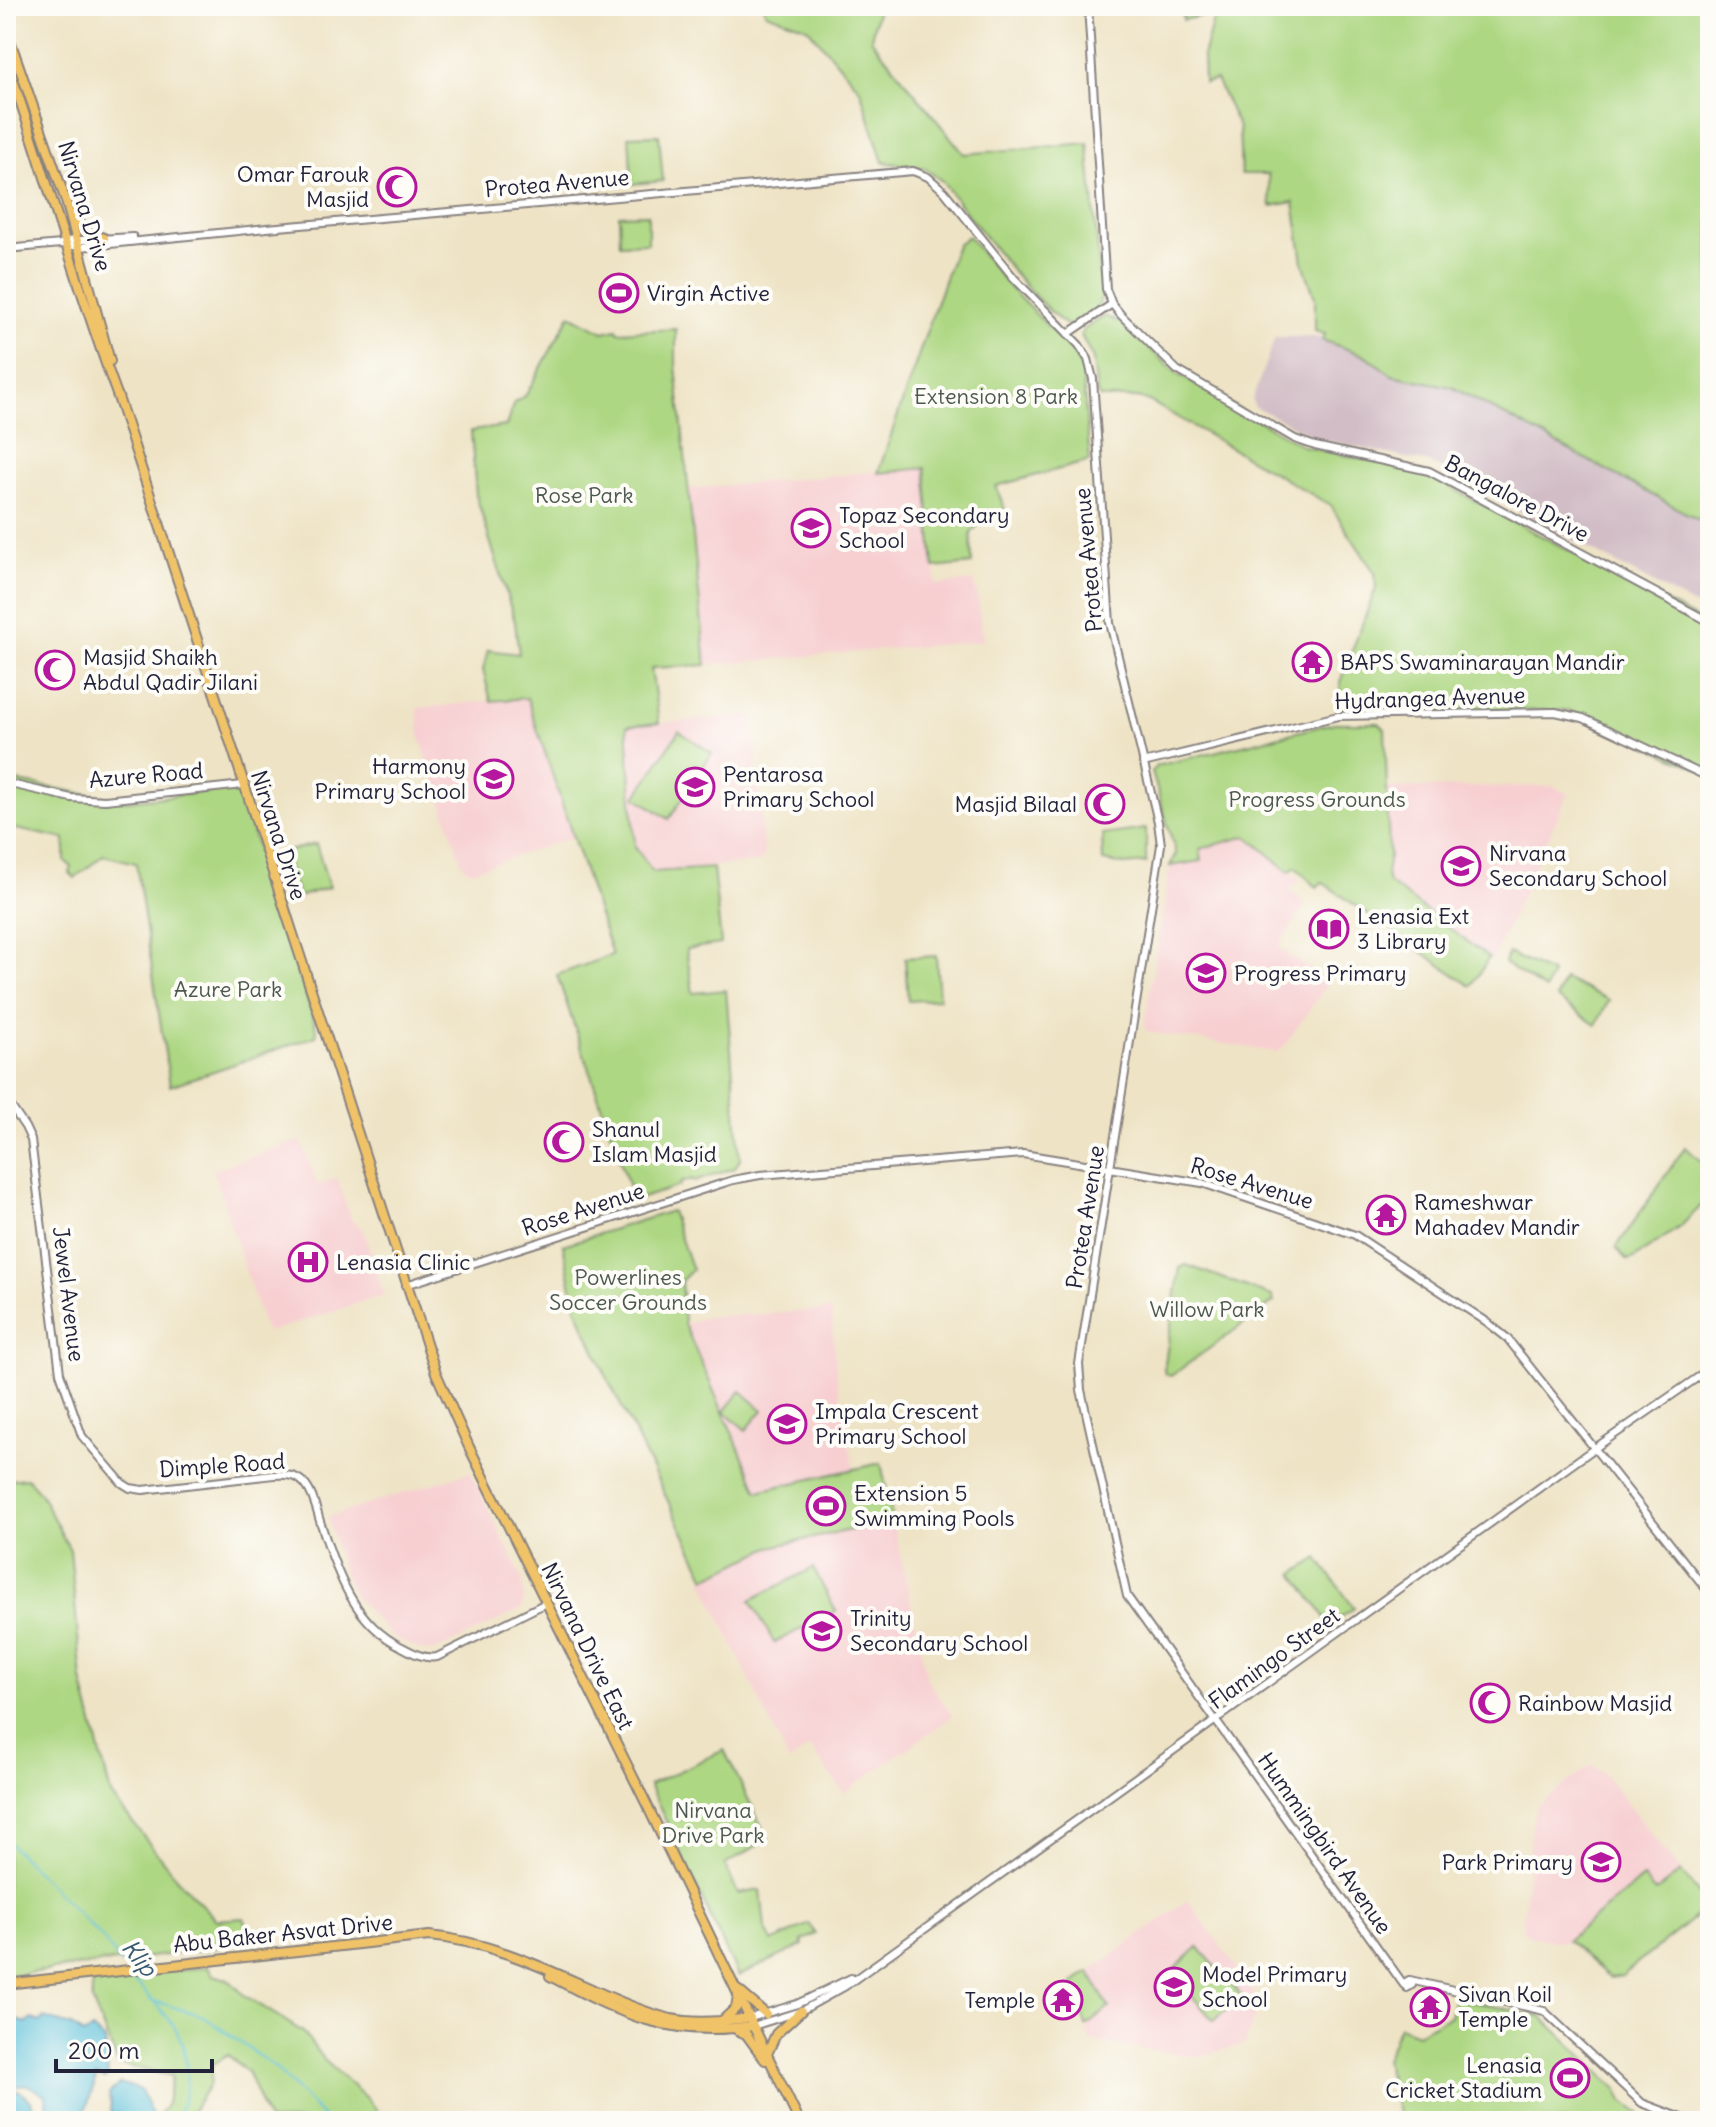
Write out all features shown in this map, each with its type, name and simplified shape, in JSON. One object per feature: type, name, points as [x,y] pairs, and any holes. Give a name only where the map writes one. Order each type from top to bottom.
[{"type":"main road","name":"Nirvana Drive","points":[[6,29],[66,201],[118,397]]},
{"type":"main road","name":"Nirvana Drive","points":[[6,59],[83,303],[118,397],[406,1285]]},
{"type":"main road","points":[[66,201],[79,225],[90,234],[104,238]]},
{"type":"main road","name":"Nirvana Drive East","points":[[406,1285],[449,1403],[776,2073]]},
{"type":"main road","name":"Abu Baker Asvat Drive","points":[[6,1984],[429,1936],[478,1944],[646,2012],[686,2021],[752,2022]]},
{"type":"main road","name":"Abu Baker Asvat Drive","points":[[514,1957],[632,2017],[685,2029],[733,2029],[752,2022]]},
{"type":"main road","points":[[737,1990],[766,2014]]},
{"type":"main road","points":[[719,2022],[736,2008],[737,1990]]},
{"type":"main road","points":[[767,2054],[776,2034],[801,2011]]},
{"type":"main road","points":[[733,2029],[746,2034],[776,2073],[799,2121]]},
{"type":"street","points":[[1068,334],[1112,304],[1105,281],[1088,6]]},
{"type":"street","name":"Protea Avenue","points":[[65,244],[913,171],[928,177],[944,191],[1014,278],[1083,350],[1092,372],[1110,623],[1161,834],[1161,851],[1079,1364],[1081,1390],[1127,1596],[1217,1721]]},
{"type":"street","name":"Protea Avenue","points":[[79,244],[104,238],[167,237]]},
{"type":"street","points":[[6,249],[65,244]]},
{"type":"street","name":"Bangalore Drive","points":[[1112,304],[1177,370],[1295,439],[1429,471],[1710,622]]},
{"type":"street","name":"Hydrangea Avenue","points":[[1143,763],[1338,716],[1555,712],[1583,718],[1710,778]]},
{"type":"street","name":"Azure Road","points":[[6,783],[71,798],[105,800],[243,785]]},
{"type":"street","name":"Jewel Avenue","points":[[6,1099],[31,1140],[60,1373],[82,1436],[122,1483]]},
{"type":"street","name":"Rose Avenue","points":[[406,1285],[748,1176],[1014,1153],[1212,1185],[1360,1238],[1500,1332],[1710,1594]]},
{"type":"street","name":"Flamingo Street","points":[[752,2022],[801,2011],[844,1987],[1595,1448],[1710,1369]]},
{"type":"street","name":"Dimple Road","points":[[122,1483],[143,1490],[284,1474],[298,1479],[311,1495],[330,1552],[354,1604],[385,1637],[424,1657],[439,1656],[546,1603]]},
{"type":"street","name":"Hummingbird Avenue","points":[[1217,1721],[1393,1969],[1408,1983],[1544,2011],[1642,2103],[1690,2121]]},
{"type":"street","name":"Flamingo Street","points":[[752,2022],[858,1975]]},
{"type":"shaded area","points":[[1275,337],[1315,337],[1366,356],[1392,375],[1452,387],[1710,526],[1710,614],[1430,463],[1319,439],[1255,407],[1252,400]]},
{"type":"shaded area","name":"Topaz Secondary School","points":[[925,467],[936,585],[974,581],[983,641],[706,665],[688,489]]},
{"type":"shaded area","name":"Harmony Primary School","points":[[527,697],[572,837],[472,871],[463,867],[420,737],[417,708]]},
{"type":"shaded area","name":"Pentarosa Primary School","points":[[753,715],[764,857],[759,862],[653,872],[635,847],[627,726]]},
{"type":"shaded area","name":"Nirvana Secondary School","points":[[1554,786],[1568,794],[1492,960],[1389,883],[1386,874],[1389,855],[1388,788]]},
{"type":"shaded area","name":"Progress Primary","points":[[1247,836],[1300,880],[1290,890],[1306,904],[1278,947],[1329,982],[1282,1049],[1275,1052],[1148,1032],[1144,1027],[1170,866],[1202,861],[1200,849]]},
{"type":"shaded area","name":"Lenasia Clinic","points":[[301,1140],[317,1185],[337,1178],[351,1220],[363,1230],[384,1295],[268,1332],[264,1328],[213,1170]]},
{"type":"shaded area","name":"Impala Crescent Primary School","points":[[831,1310],[837,1379],[854,1469],[758,1491],[684,1324],[707,1317]]},
{"type":"shaded area","points":[[470,1472],[522,1578],[524,1599],[521,1609],[436,1651],[424,1651],[392,1637],[355,1597],[342,1570],[328,1517]]},
{"type":"shaded area","name":"Trinity Secondary School","points":[[893,1521],[928,1682],[953,1716],[844,1793],[810,1747],[789,1762],[702,1579],[770,1547]]},
{"type":"shaded area","name":"Park Primary","points":[[1592,1765],[1607,1778],[1681,1872],[1655,1893],[1643,1878],[1567,1940],[1558,1942],[1531,1936],[1522,1928],[1536,1806]]},
{"type":"shaded area","name":"Model Primary School","points":[[1188,1900],[1260,2001],[1245,2044],[1198,2057],[1090,2041],[1086,2026],[1109,2007],[1089,1972]]},
{"type":"green space","points":[[763,6],[881,6],[878,7],[871,39],[964,154],[1088,143],[1102,295],[1097,310],[1072,327],[1060,320],[1005,262],[942,181],[924,168],[883,162],[860,89],[807,27],[766,13]]},
{"type":"green space","points":[[1182,6],[1710,6],[1710,526],[1452,387],[1392,375],[1366,356],[1322,340],[1325,334],[1315,331],[1315,298],[1303,262],[1294,202],[1271,206],[1268,174],[1241,174],[1239,128],[1216,80],[1204,83],[1203,56],[1215,13],[1183,20]]},
{"type":"green space","points":[[659,135],[663,181],[632,184],[629,136]]},
{"type":"green space","points":[[648,214],[648,243],[620,244],[619,215]]},
{"type":"green space","name":"Extension 8 Park","points":[[968,236],[1010,288],[1073,351],[1082,370],[1090,461],[996,486],[1006,513],[982,521],[971,533],[972,564],[934,568],[925,468],[878,473],[954,252]]},
{"type":"green space","name":"Rose Park","points":[[570,315],[603,332],[617,329],[618,332],[676,329],[676,366],[706,665],[651,668],[659,723],[627,726],[635,847],[653,872],[713,868],[721,944],[686,949],[693,993],[726,990],[740,1160],[734,1168],[694,1182],[693,1179],[680,1183],[680,1186],[639,1199],[631,1193],[557,975],[612,955],[527,698],[491,701],[483,670],[488,650],[519,654],[515,622],[476,495],[471,431],[506,426],[514,403],[526,395]]},
{"type":"green space","points":[[1105,316],[1121,323],[1179,375],[1303,446],[1422,472],[1710,626],[1710,774],[1568,710],[1347,713],[1342,710],[1340,682],[1376,588],[1375,573],[1330,505],[1149,401],[1100,398],[1093,359],[1081,335],[1083,330]]},
{"type":"green space","name":"Progress Grounds","points":[[1334,723],[1379,723],[1385,729],[1389,855],[1386,874],[1389,883],[1489,958],[1471,986],[1322,882],[1317,887],[1295,867],[1290,872],[1247,836],[1200,849],[1202,861],[1170,866],[1176,854],[1152,772],[1156,766]]},
{"type":"green space","points":[[679,731],[712,753],[669,819],[636,797]]},
{"type":"green space","name":"Azure Park","points":[[6,780],[128,801],[232,789],[239,791],[317,1030],[316,1036],[170,1086],[136,863],[103,855],[75,878],[70,873],[72,867],[65,861],[65,839],[6,827]]},
{"type":"green space","points":[[1146,829],[1146,863],[1124,865],[1103,861],[1102,835]]},
{"type":"green space","points":[[316,844],[329,887],[298,897],[284,852]]},
{"type":"green space","points":[[1508,953],[1552,974],[1545,990],[1504,963]]},
{"type":"green space","points":[[936,956],[939,999],[908,1001],[905,958]]},
{"type":"green space","points":[[1564,979],[1609,1000],[1596,1025],[1556,998]]},
{"type":"green space","points":[[1685,1147],[1710,1169],[1710,1197],[1681,1226],[1627,1260],[1616,1248]]},
{"type":"green space","name":"Powerlines Soccer Grounds","points":[[671,1211],[692,1270],[681,1281],[684,1324],[758,1491],[881,1463],[893,1521],[770,1547],[706,1578],[576,1307],[563,1245]]},
{"type":"green space","name":"Willow Park","points":[[1186,1265],[1272,1296],[1274,1302],[1171,1376],[1165,1374],[1164,1369],[1180,1268]]},
{"type":"green space","points":[[741,1391],[763,1410],[746,1430],[724,1411]]},
{"type":"green space","points":[[27,1478],[40,1493],[70,1550],[82,1680],[111,1795],[179,1881],[216,1920],[244,1918],[253,1940],[203,1950],[6,1976],[6,1480]]},
{"type":"green space","points":[[1318,1558],[1354,1608],[1330,1625],[1294,1574]]},
{"type":"green space","points":[[813,1568],[836,1611],[774,1643],[751,1600]]},
{"type":"green space","name":"Nirvana Drive Park","points":[[724,1750],[768,1839],[725,1865],[738,1894],[761,1890],[765,1928],[772,1942],[809,1924],[816,1934],[802,1941],[804,1945],[738,1976],[649,1785]]},
{"type":"green space","points":[[1681,1872],[1706,1902],[1706,1908],[1622,1976],[1610,1978],[1567,1940],[1643,1878],[1655,1892]]},
{"type":"green space","points":[[1198,1947],[1242,1996],[1214,2021],[1171,1972]]},
{"type":"green space","points":[[208,1967],[212,1975],[228,1979],[244,1995],[303,2032],[323,2059],[366,2098],[385,2121],[268,2121],[248,2073],[228,2055],[212,2064],[210,2084],[186,2121],[154,2121],[167,2104],[172,2076],[118,2064],[92,2001],[92,1979]]},
{"type":"green space","points":[[1089,1972],[1109,2008],[1086,2026],[1073,1984]]},
{"type":"green space","points":[[1454,1998],[1541,2016],[1617,2089],[1623,2101],[1641,2114],[1638,2121],[1400,2121],[1385,2060],[1399,2026],[1417,2033],[1450,2016]]},
{"type":"water","points":[[10,2011],[19,2021],[28,2023],[32,2019],[40,2022],[43,2018],[71,2026],[83,2035],[93,2030],[105,2041],[108,2075],[105,2079],[96,2076],[79,2121],[50,2120],[46,2096],[28,2085],[10,2087],[6,2084],[6,2012]]},
{"type":"water","points":[[120,2083],[141,2090],[153,2117],[149,2121],[120,2121],[119,2113],[111,2115],[109,2094]]},
{"type":"water","points":[[6,2091],[20,2091],[31,2101],[36,2121],[6,2121]]},
{"type":"waterway","name":"Klip","points":[[6,1840],[102,1938],[123,1966]]},
{"type":"waterway","name":"Klip","points":[[129,1975],[169,2019],[182,2043],[187,2080],[182,2103],[169,2121]]},
{"type":"waterway","points":[[150,2000],[203,2016],[273,2066],[327,2121]]},
{"type":"place","name":"Omar Farouk Masjid","points":[[397,187]]},
{"type":"place","name":"Virgin Active","points":[[619,293]]},
{"type":"place","name":"Topaz Secondary School","points":[[811,528]]},
{"type":"place","name":"BAPS Swaminarayan Mandir","points":[[1312,662]]},
{"type":"place","name":"Masjid Shaikh Abdul Qadir Jilani","points":[[55,670]]},
{"type":"place","name":"Harmony Primary School","points":[[494,779]]},
{"type":"place","name":"Pentarosa Primary School","points":[[695,787]]},
{"type":"place","name":"Masjid Bilaal","points":[[1105,804]]},
{"type":"place","name":"Nirvana Secondary School","points":[[1461,866]]},
{"type":"place","name":"Lenasia Ext 3 Library","points":[[1329,929]]},
{"type":"place","name":"Progress Primary","points":[[1206,973]]},
{"type":"place","name":"Shanul Islam Masjid","points":[[564,1142]]},
{"type":"place","name":"Rameshwar Mahadev Mandir","points":[[1386,1215]]},
{"type":"place","name":"Lenasia Clinic","points":[[308,1262]]},
{"type":"place","name":"Impala Crescent Primary School","points":[[787,1424]]},
{"type":"place","name":"Extension 5 Swimming Pools","points":[[826,1506]]},
{"type":"place","name":"Trinity Secondary School","points":[[822,1631]]},
{"type":"place","name":"Rainbow Masjid","points":[[1490,1703]]},
{"type":"place","name":"Park Primary","points":[[1601,1862]]},
{"type":"place","name":"Model Primary School","points":[[1174,1987]]},
{"type":"place","name":"Temple","points":[[1063,2000]]},
{"type":"place","name":"Sivan Koil Temple","points":[[1430,2007]]},
{"type":"place","name":"Lenasia Cricket Stadium","points":[[1570,2078]]}]
